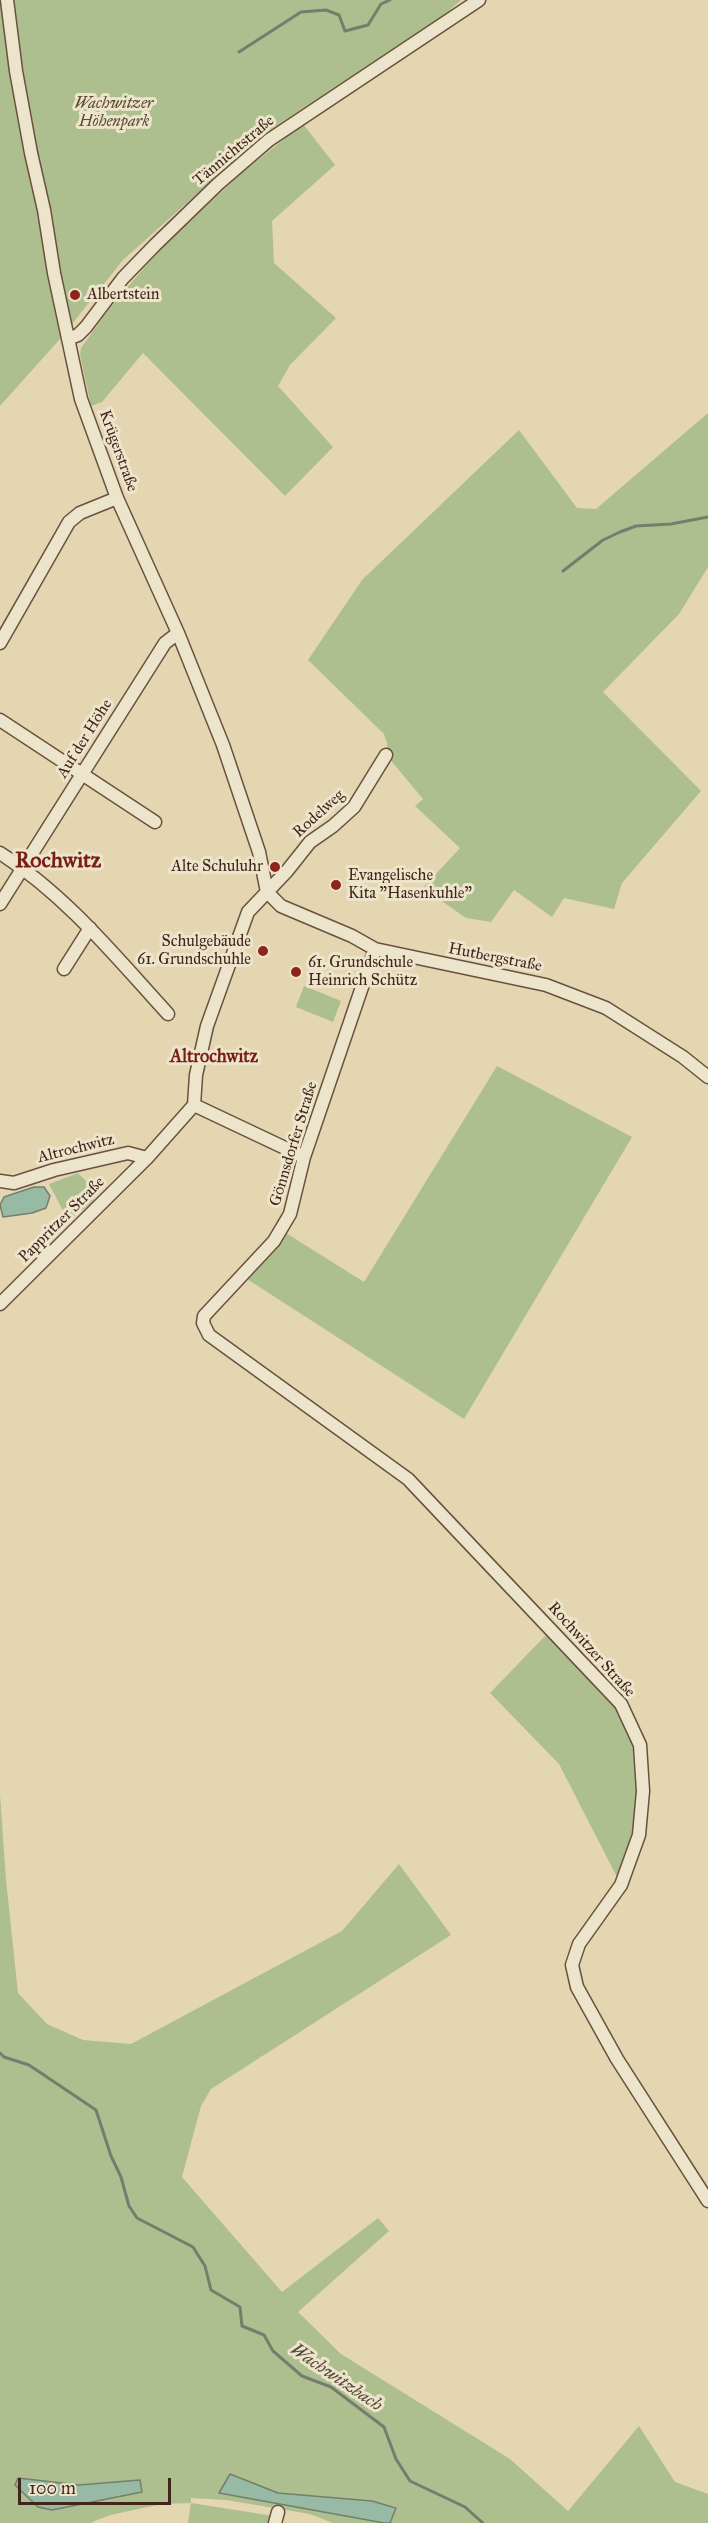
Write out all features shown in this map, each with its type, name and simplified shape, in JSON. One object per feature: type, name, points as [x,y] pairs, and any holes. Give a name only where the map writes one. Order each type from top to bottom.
[{"type":"street","name":"Krügerstraße","points":[[7,0],[16,71],[81,399],[117,498],[178,633],[223,745],[259,852],[267,892]]},
{"type":"street","name":"Tännichtstraße","points":[[68,339],[78,335],[87,327],[123,278],[159,241],[269,140],[479,0]]},
{"type":"street","points":[[0,643],[69,522],[80,513],[117,498]]},
{"type":"street","name":"Auf der Höhe","points":[[0,903],[166,641],[178,633]]},
{"type":"street","points":[[0,720],[155,822]]},
{"type":"street","name":"Rodelweg","points":[[267,892],[310,842],[354,807],[386,755]]},
{"type":"street","points":[[0,853],[23,868],[90,928],[168,1014]]},
{"type":"street","points":[[147,1158],[194,1105],[196,1075],[207,1026],[248,912],[267,892]]},
{"type":"street","name":"Hutbergstraße","points":[[267,892],[281,906],[352,936],[375,949],[546,985],[606,1008],[683,1057],[708,1077]]},
{"type":"street","points":[[64,969],[90,928]]},
{"type":"street","name":"Gönnsdorfer Straße","points":[[202,1323],[204,1317],[264,1253],[282,1230],[295,1198],[304,1157],[375,949]]},
{"type":"street","points":[[194,1105],[304,1157]]},
{"type":"street","name":"Altrochwitz","points":[[1,1182],[14,1183],[54,1170],[128,1153],[147,1158]]},
{"type":"street","name":"Pappritzer Straße","points":[[0,1304],[147,1158]]},
{"type":"street","name":"Rochwitzer Straße","points":[[202,1323],[209,1335],[408,1479],[621,1704],[640,1744],[643,1791],[639,1835],[621,1885],[579,1944],[572,1965],[577,1987],[617,2059],[708,2201]]},
{"type":"green space","name":"Wachwitzer Höhenpark","points":[[0,0],[461,0],[444,15],[265,133],[123,260],[60,339],[0,406]]},
{"type":"green space","points":[[303,124],[335,165],[272,221],[274,263],[336,318],[290,365],[278,386],[333,447],[285,496],[143,353],[102,402],[91,406],[80,355],[81,348],[109,309],[160,249],[243,172]]},
{"type":"green space","points":[[708,413],[708,567],[679,614],[603,692],[701,791],[622,883],[614,909],[564,898],[552,917],[514,890],[491,922],[466,918],[423,888],[460,848],[415,806],[423,799],[388,757],[384,734],[308,660],[362,580],[519,430],[577,508],[596,509]]},
{"type":"green space","points":[[304,986],[341,1001],[333,1022],[296,1007]]},
{"type":"green space","points":[[497,1066],[632,1137],[464,1419],[247,1279],[279,1245],[286,1233],[364,1282]]},
{"type":"green space","points":[[78,1173],[90,1185],[94,1199],[91,1204],[68,1220],[49,1184]]},
{"type":"green space","points":[[547,1634],[618,1707],[636,1746],[638,1793],[634,1837],[617,1877],[559,1764],[490,1693]]},
{"type":"green space","points":[[0,1794],[18,1993],[47,2024],[83,2040],[131,2044],[342,1931],[399,1864],[451,1935],[211,2089],[201,2106],[182,2177],[282,2292],[378,2218],[389,2231],[298,2312],[341,2354],[510,2459],[568,2511],[639,2426],[675,2482],[708,2494],[708,2523],[390,2523],[396,2507],[372,2501],[278,2493],[230,2474],[220,2493],[384,2523],[333,2523],[310,2514],[226,2500],[191,2498],[191,2503],[162,2504],[110,2515],[90,2523],[0,2523]],"holes":[[[18,2478],[79,2485],[139,2480],[142,2491],[38,2507]]]},
{"type":"green space","points":[[191,2503],[274,2516],[273,2523],[188,2523]]},
{"type":"shaded area","points":[[34,1187],[44,1187],[50,1196],[46,1208],[32,1213],[3,1217],[0,1205],[4,1197]]},
{"type":"shaded area","points":[[230,2474],[278,2493],[372,2501],[396,2508],[390,2523],[384,2523],[219,2493]]},
{"type":"shaded area","points":[[18,2478],[79,2485],[140,2480],[142,2492],[52,2510],[38,2507],[15,2485]]},
{"type":"waterway","points":[[239,52],[301,12],[326,10],[339,15],[345,31],[368,25],[381,4],[390,0]]},
{"type":"waterway","points":[[563,571],[603,540],[636,526],[671,524],[708,517]]},
{"type":"waterway","name":"Wachwitzbach","points":[[0,2053],[4,2057],[29,2065],[96,2110],[111,2156],[121,2177],[129,2206],[137,2218],[193,2247],[205,2266],[211,2290],[240,2307],[242,2326],[264,2335],[273,2351],[302,2376],[331,2387],[384,2427],[396,2459],[410,2481],[465,2507],[483,2523]]},
{"type":"place","name":"Albertstein","points":[[75,295]]},
{"type":"place","name":"Alte Schuluhr","points":[[275,867]]},
{"type":"place","name":"Evangelische Kita \"Hasenkuhle\"","points":[[336,885]]},
{"type":"place","name":"Schulgebäude 61. Grundschuhle","points":[[263,951]]},
{"type":"place","name":"61. Grundschule Heinrich Schütz","points":[[296,972]]},
{"type":"district","name":"Rochwitz","points":[[58,862]]},
{"type":"district","name":"Altrochwitz","points":[[214,1058]]}]
